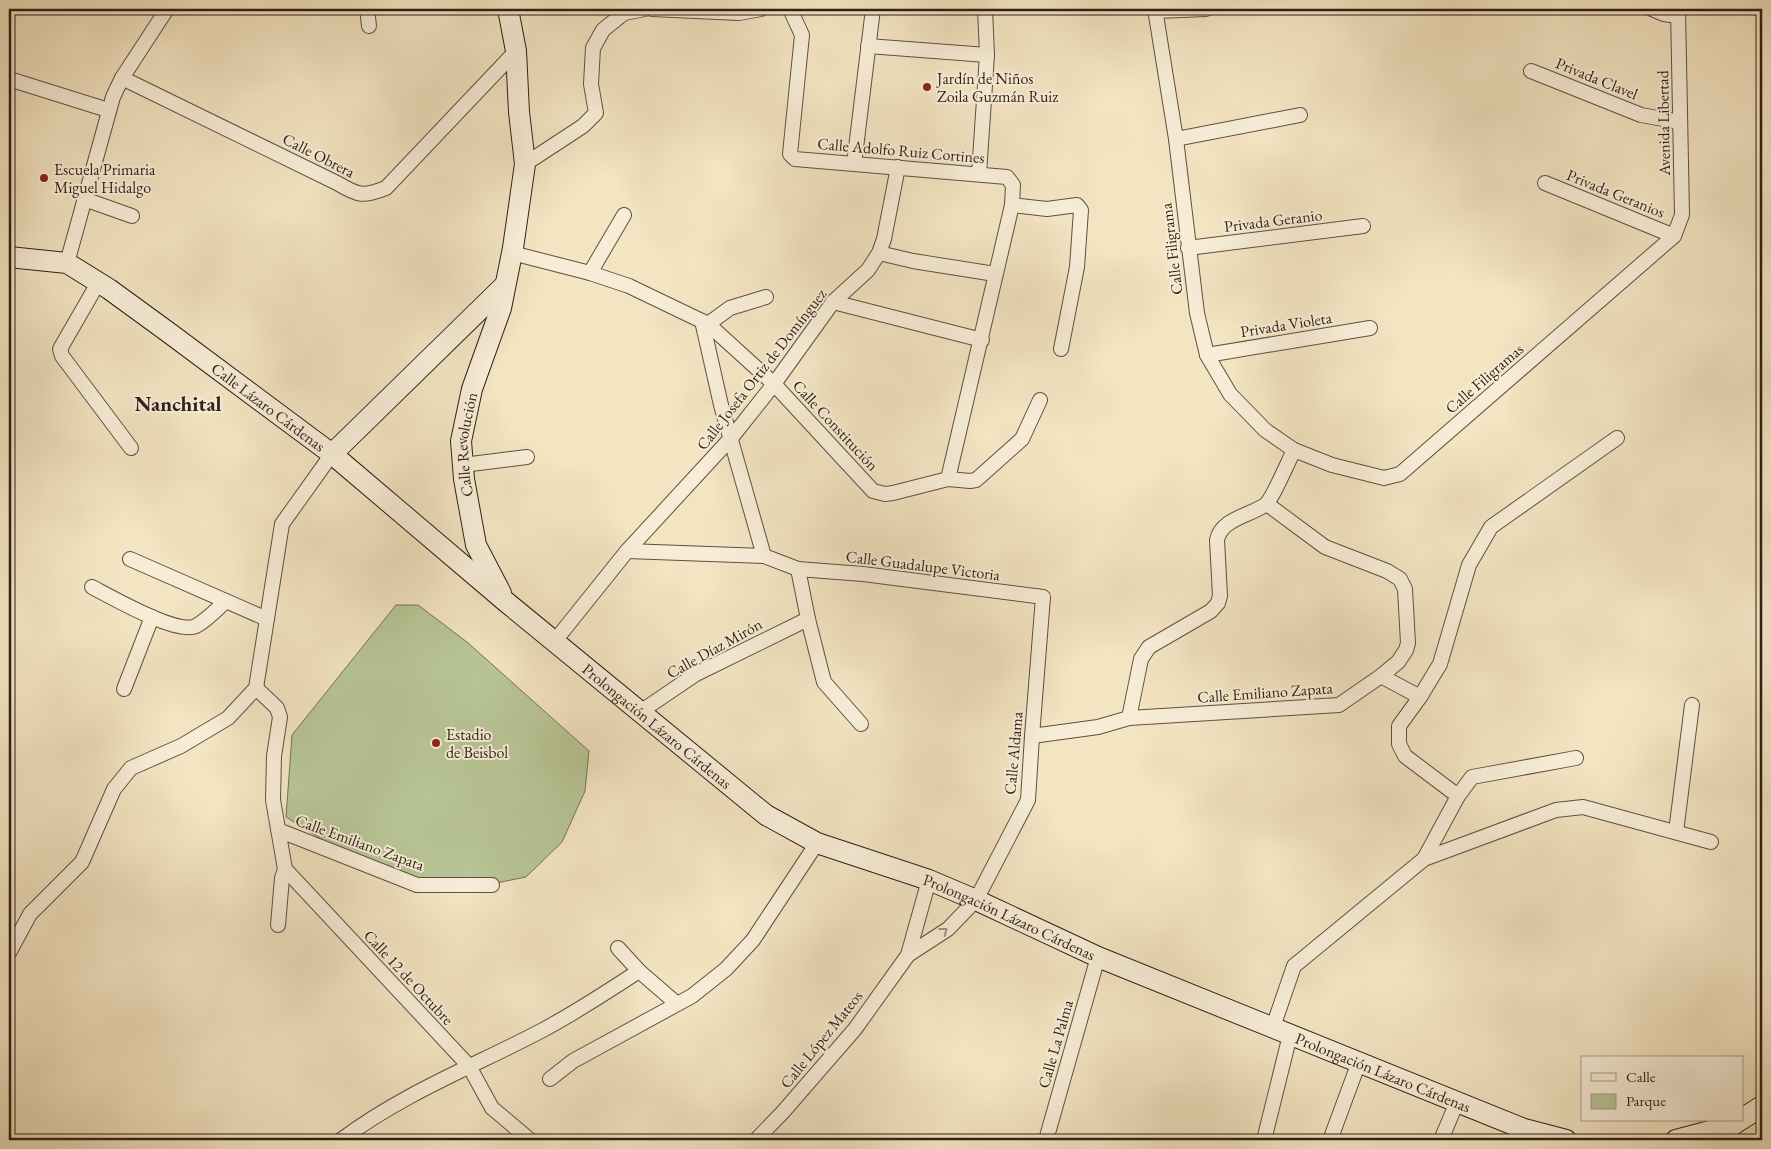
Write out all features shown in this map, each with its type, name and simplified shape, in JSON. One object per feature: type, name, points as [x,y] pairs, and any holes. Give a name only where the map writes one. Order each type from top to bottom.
[{"type":"main road","name":"Calle Revolución","points":[[505,601],[476,545],[464,479],[461,441],[472,390],[501,308],[512,253],[524,164],[516,50],[508,9]]},
{"type":"main road","name":"Calle Lázaro Cárdenas","points":[[9,257],[67,263],[98,283],[168,332],[332,454],[505,601]]},
{"type":"main road","points":[[332,454],[506,285]]},
{"type":"main road","name":"Prolongación Lázaro Cárdenas","points":[[505,601],[766,815],[817,843],[929,880],[1098,957],[1524,1129],[1566,1140]]},
{"type":"main road","points":[[1744,1118],[1762,1106]]},
{"type":"main road","points":[[1676,1140],[1733,1125],[1738,1122]]},
{"type":"street","points":[[67,263],[108,110],[122,78],[167,9]]},
{"type":"street","points":[[367,9],[369,26]]},
{"type":"street","points":[[524,164],[583,126],[596,113],[591,84],[593,48],[603,30],[624,13],[645,9]]},
{"type":"street","points":[[652,9],[739,13],[761,9]]},
{"type":"street","name":"Calle Adolfo Ruiz Cortines","points":[[790,9],[802,35],[790,154],[795,159],[1007,177],[1013,185],[1012,205]]},
{"type":"street","points":[[854,164],[873,9]]},
{"type":"street","points":[[979,174],[987,55],[985,9]]},
{"type":"street","points":[[1155,10],[1206,9]]},
{"type":"street","points":[[1652,9],[1664,14],[1678,12]]},
{"type":"street","name":"Calle Filigrama","points":[[1155,10],[1176,139],[1197,313],[1207,355],[1230,394],[1264,430],[1294,450]]},
{"type":"street","name":"Avenida Libertad","points":[[1674,236],[1682,215],[1678,12]]},
{"type":"street","points":[[868,46],[987,55]]},
{"type":"street","name":"Calle Obrera","points":[[122,78],[352,192],[368,195],[386,188],[516,50]]},
{"type":"street","name":"Privada Clavel","points":[[1530,71],[1641,115],[1680,122]]},
{"type":"street","points":[[9,79],[108,110]]},
{"type":"street","points":[[1176,139],[1300,115]]},
{"type":"street","name":"Calle Josefa Ortiz de Domínguez","points":[[554,642],[627,551],[732,437],[774,384],[833,302],[868,270],[879,253],[884,239],[898,167]]},
{"type":"street","name":"Privada Geranios","points":[[1545,183],[1674,236]]},
{"type":"street","points":[[84,199],[132,216]]},
{"type":"street","points":[[948,479],[1012,205],[1046,209],[1077,205],[1080,210],[1077,268],[1061,349]]},
{"type":"street","points":[[590,273],[624,215]]},
{"type":"street","name":"Privada Geranio","points":[[1188,248],[1363,226]]},
{"type":"street","name":"Calle Filigramas","points":[[1294,450],[1332,466],[1384,478],[1400,474],[1674,236]]},
{"type":"street","name":"Calle Constitución","points":[[512,253],[590,273],[629,286],[705,322],[774,384],[874,491],[885,494],[893,493],[948,479],[970,481],[979,477],[1022,439],[1040,400]]},
{"type":"street","points":[[879,253],[913,261],[995,274]]},
{"type":"street","points":[[98,283],[60,349],[62,356],[131,448]]},
{"type":"street","points":[[627,551],[764,556],[732,437],[721,405],[705,322],[730,308],[766,297]]},
{"type":"street","points":[[833,302],[982,340]]},
{"type":"street","name":"Privada Violeta","points":[[1207,355],[1370,328]]},
{"type":"street","points":[[1458,796],[1406,756],[1399,744],[1399,726],[1420,697],[1440,664],[1470,565],[1491,527],[1617,438]]},
{"type":"street","points":[[1129,718],[1141,659],[1144,654],[1150,647],[1211,611],[1218,603],[1220,596],[1218,534],[1223,527],[1267,504],[1294,450]]},
{"type":"street","points":[[9,952],[30,914],[82,862],[114,789],[131,768],[181,746],[228,718],[256,688],[282,524],[332,454]]},
{"type":"street","points":[[463,465],[527,457]]},
{"type":"street","name":"Calle Emiliano Zapata","points":[[1032,736],[1098,728],[1129,718],[1339,705],[1398,662],[1406,650],[1408,642],[1405,589],[1400,579],[1387,571],[1325,547],[1267,504]]},
{"type":"street","name":"Calle Guadalupe Victoria","points":[[764,556],[798,569],[863,574],[1043,597]]},
{"type":"street","points":[[130,559],[267,619]]},
{"type":"street","points":[[798,569],[824,682],[861,724]]},
{"type":"street","points":[[92,588],[152,617],[184,627],[195,626],[226,601]]},
{"type":"street","name":"Calle Aldama","points":[[976,900],[1028,800],[1043,597]]},
{"type":"street","points":[[124,689],[152,617]]},
{"type":"street","name":"Calle Díaz Mirón","points":[[640,712],[696,674],[808,619]]},
{"type":"street","points":[[1381,676],[1420,697]]},
{"type":"street","name":"Calle Emiliano Zapata","points":[[256,688],[277,708],[280,717],[274,756],[274,791],[278,830],[417,884],[492,885]]},
{"type":"street","points":[[1676,832],[1692,705]]},
{"type":"street","points":[[1424,859],[1458,796],[1472,777],[1576,758]]},
{"type":"street","points":[[1264,1140],[1294,966],[1424,859],[1556,810],[1583,807],[1711,842]]},
{"type":"street","points":[[278,830],[285,869],[282,878],[278,926]]},
{"type":"street","points":[[550,1079],[573,1061],[676,1003],[692,996],[726,969],[753,940],[817,843]]},
{"type":"street","name":"Calle 12 de Octubre","points":[[285,869],[469,1066],[492,1108],[530,1140]]},
{"type":"street","name":"Calle López Mateos","points":[[756,1140],[855,1030],[908,955],[929,880]]},
{"type":"street","name":"Calle López Mateos","points":[[908,955],[948,929],[976,900]]},
{"type":"street","points":[[618,948],[639,972],[676,1003]]},
{"type":"street","name":"Calle La Palma","points":[[1046,1140],[1098,957]]},
{"type":"street","points":[[341,1140],[407,1098],[543,1030],[639,972]]},
{"type":"street","points":[[1332,1135],[1359,1062]]},
{"type":"street","points":[[1441,1140],[1457,1102]]},
{"type":"green space","name":"Estadio de Beisbol","points":[[396,605],[418,605],[467,642],[589,751],[585,791],[562,842],[526,877],[457,891],[368,868],[286,817],[292,735]]},
{"type":"place","name":"Jardín de Niños Zoila Guzmán Ruiz","points":[[927,87]]},
{"type":"place","name":"Escuela Primaria Miguel Hidalgo","points":[[44,178]]},
{"type":"place","name":"Estadio de Beisbol","points":[[436,743]]},
{"type":"district","name":"Nanchital","points":[[178,404]]}]
